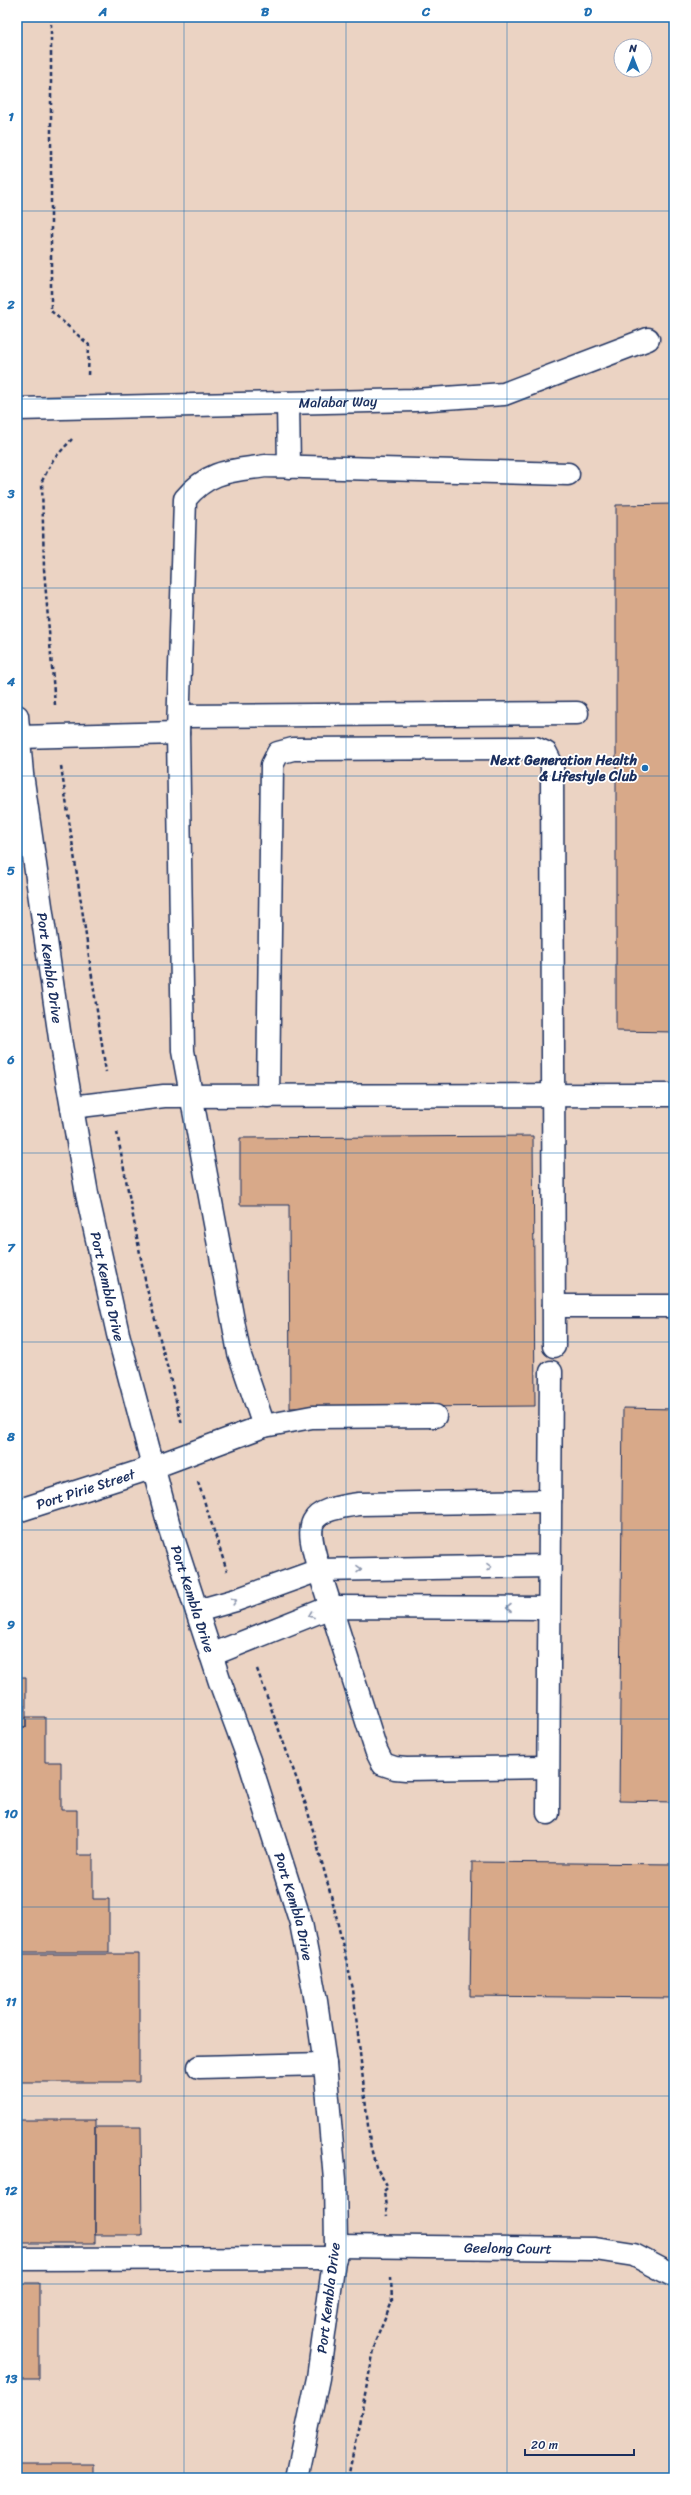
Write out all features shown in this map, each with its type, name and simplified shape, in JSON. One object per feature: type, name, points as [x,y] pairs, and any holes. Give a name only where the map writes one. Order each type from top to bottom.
[{"type":"street","name":"Malabar Way","points":[[17,409],[415,400],[504,394],[648,339]]},
{"type":"street","points":[[288,403],[289,467]]},
{"type":"street","points":[[264,1426],[239,1353],[183,1051],[179,725],[185,499],[197,484],[224,472],[266,466],[568,474]]},
{"type":"street","points":[[19,737],[179,725],[577,713]]},
{"type":"street","name":"Port Kembla Drive","points":[[17,716],[24,790],[72,1107],[87,1194],[118,1334],[169,1526],[211,1655],[249,1760],[301,1923],[325,2064],[336,2180],[336,2252],[318,2378],[297,2478]]},
{"type":"street","points":[[268,1096],[272,765],[278,753],[293,749],[355,748],[535,748],[546,753],[552,765],[554,1346]]},
{"type":"street","points":[[72,1107],[164,1096],[674,1095]]},
{"type":"street","points":[[554,1306],[674,1306]]},
{"type":"street","points":[[548,1813],[548,1608],[551,1372]]},
{"type":"street","name":"Port Pirie Street","points":[[17,1511],[154,1467],[264,1426],[312,1417],[435,1416]]},
{"type":"street","points":[[547,1767],[406,1769],[395,1768],[383,1764],[376,1750],[319,1570],[311,1541],[311,1527],[318,1514],[334,1507],[359,1504],[550,1501]]},
{"type":"street","points":[[197,1611],[236,1600],[319,1570],[549,1566]]},
{"type":"street","points":[[211,1655],[331,1607],[548,1608]]},
{"type":"street","points":[[199,2067],[325,2064]]},
{"type":"street","name":"Geelong Court","points":[[17,2260],[336,2252],[595,2249],[634,2255],[674,2276]]},
{"type":"path","points":[[348,2478],[376,2340],[392,2302],[391,2289]]},
{"type":"shaded area","points":[[17,17],[674,17],[674,2478],[17,2478]]},
{"type":"building","name":"Next Generation Health & Lifestyle Club","points":[[674,504],[674,1032],[616,1031],[616,505]]},
{"type":"building","points":[[533,1136],[535,1406],[290,1408],[289,1205],[240,1205],[240,1138]]},
{"type":"building","points":[[623,1408],[674,1409],[674,1802],[619,1801]]},
{"type":"building","points":[[17,1677],[26,1677],[26,1727],[17,1727]]},
{"type":"building","points":[[26,1717],[45,1717],[45,1762],[61,1762],[61,1810],[77,1810],[77,1855],[93,1855],[93,1899],[109,1899],[109,1952],[17,1952],[17,1727],[26,1727]]},
{"type":"building","points":[[472,1862],[674,1864],[674,1998],[470,1996]]},
{"type":"building","points":[[17,1954],[139,1954],[139,2082],[17,2082]]},
{"type":"building","points":[[17,2120],[95,2120],[95,2243],[17,2243]]},
{"type":"building","points":[[95,2127],[141,2127],[142,2235],[95,2235]]},
{"type":"building","points":[[17,2283],[39,2283],[39,2379],[17,2379]]},
{"type":"building","points":[[19,2464],[94,2464],[94,2478],[19,2478]]},
{"type":"place","name":"Next Generation Health & Lifestyle Club","points":[[645,768]]}]
